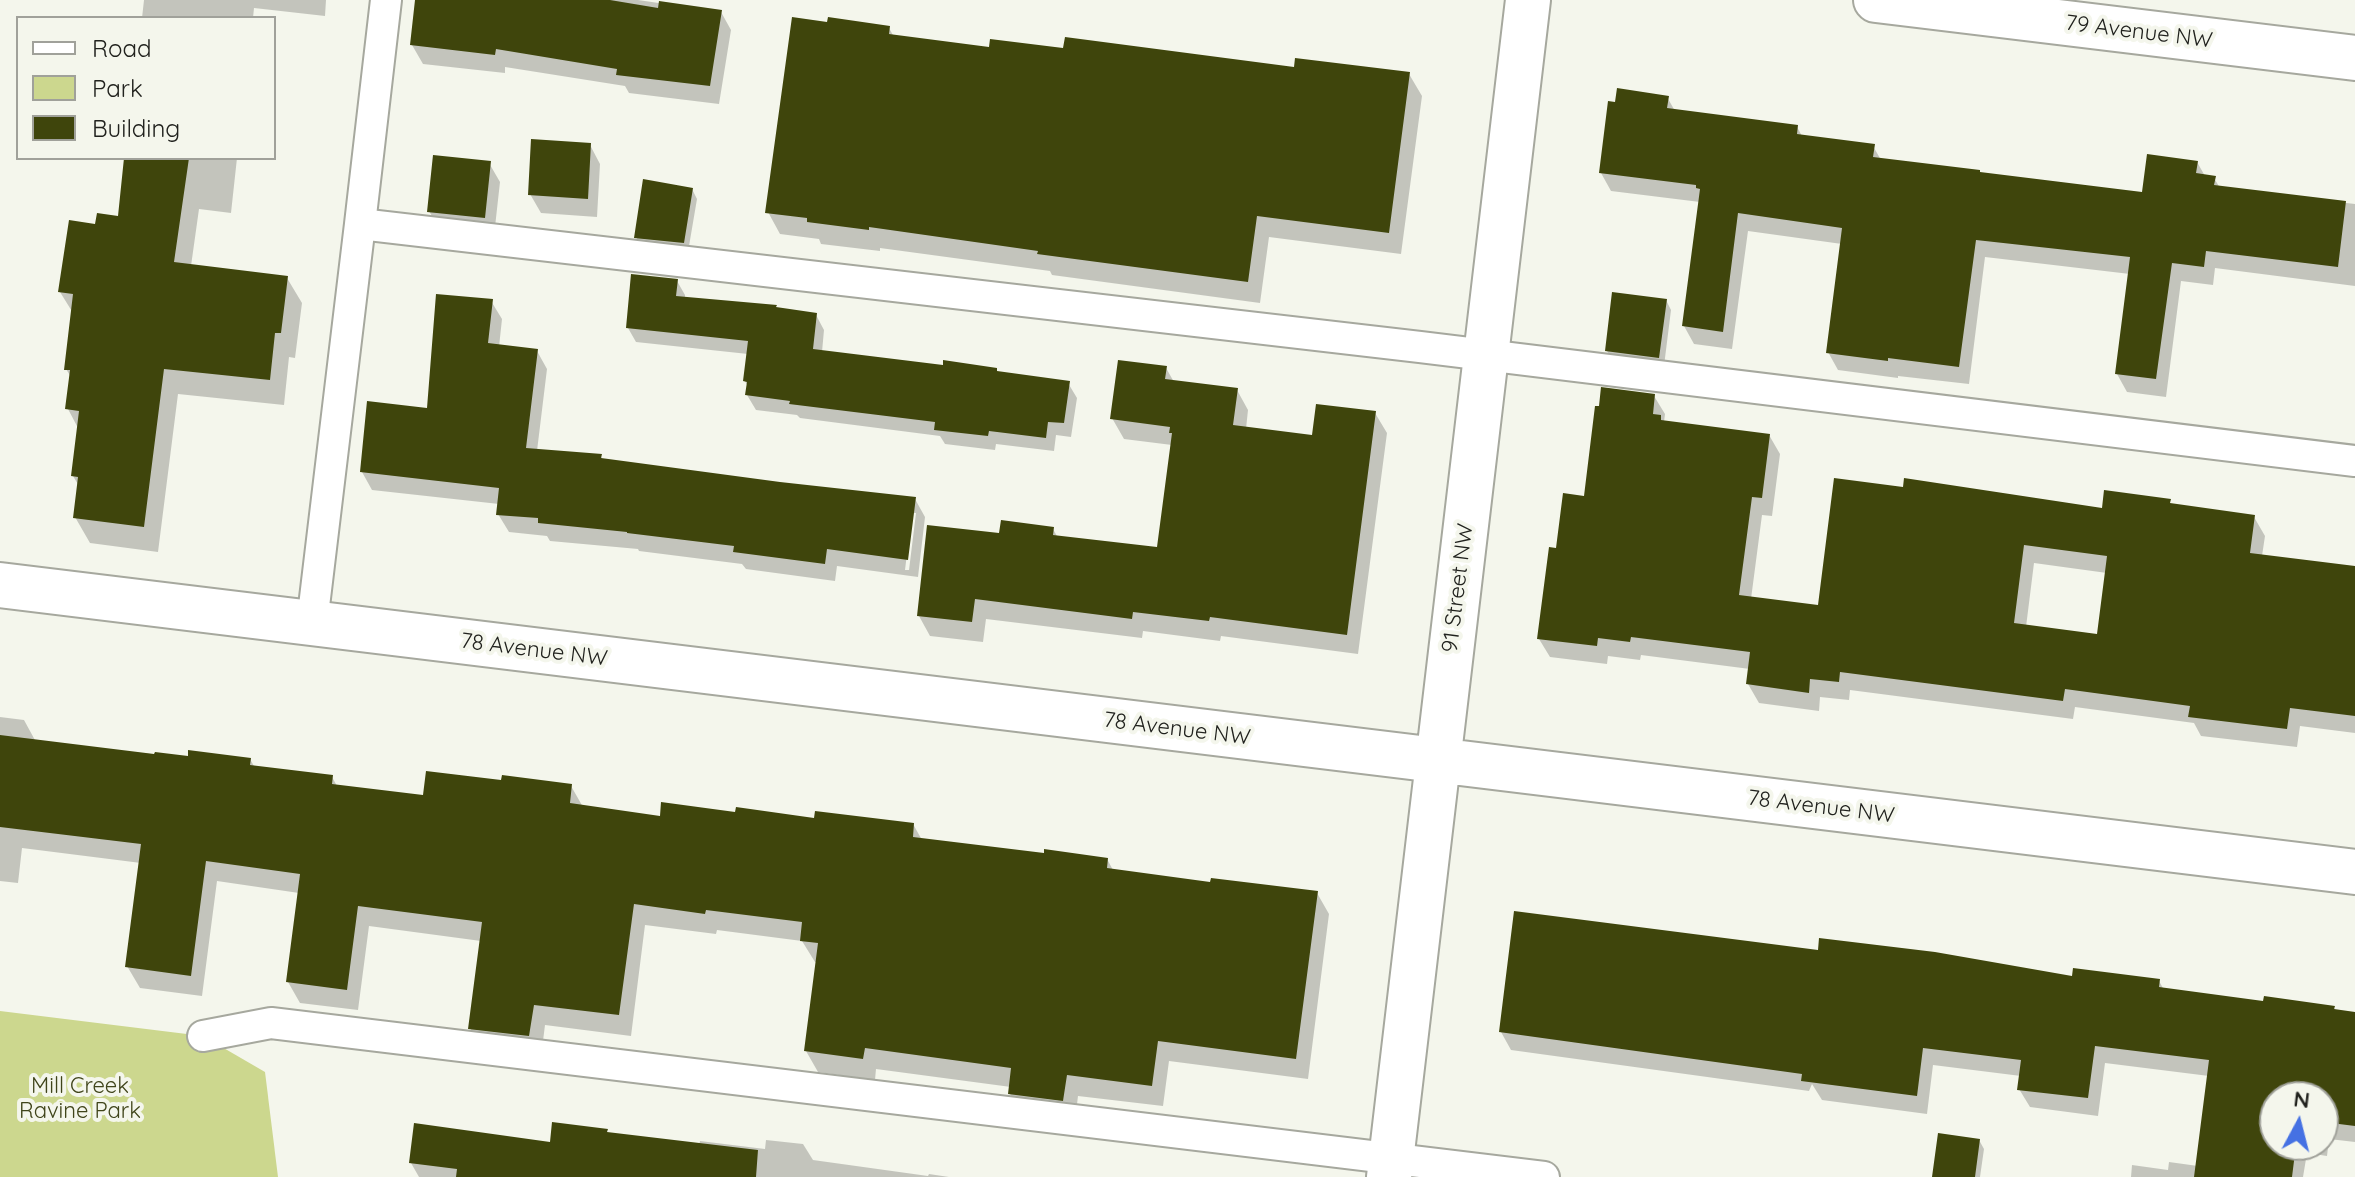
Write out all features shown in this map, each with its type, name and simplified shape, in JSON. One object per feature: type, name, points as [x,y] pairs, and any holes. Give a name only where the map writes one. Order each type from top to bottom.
[{"type":"street","name":"91 Street NW","points":[[1390,1167],[1528,0]]},
{"type":"street","name":"79 Avenue NW","points":[[1876,0],[2355,58]]},
{"type":"street","name":"78 Avenue NW","points":[[0,585],[2355,872]]},
{"type":"lane","points":[[312,623],[386,0]]},
{"type":"lane","points":[[360,224],[2355,461]]},
{"type":"lane","points":[[203,1036],[271,1023],[1390,1167],[1544,1177]]},
{"type":"green space","name":"Mill Creek Ravine Park","points":[[0,1011],[203,1036],[265,1072],[278,1177],[0,1177]]},
{"type":"building","points":[[415,0],[610,0],[658,8],[659,1],[722,10],[710,86],[616,75],[617,69],[496,49],[495,55],[410,45]]},
{"type":"building","points":[[792,17],[827,22],[828,17],[890,26],[889,34],[989,47],[990,39],[1063,48],[1065,37],[1294,67],[1295,58],[1410,72],[1389,233],[1257,216],[1248,282],[1037,254],[1038,251],[869,227],[869,230],[807,222],[807,218],[765,213]]},
{"type":"building","points":[[1617,88],[1669,96],[1667,108],[1798,125],[1797,134],[1875,144],[1873,157],[1980,172],[2142,192],[2147,154],[2198,161],[2196,173],[2216,176],[2214,185],[2346,201],[2338,267],[2206,251],[2204,267],[2172,263],[2156,379],[2115,374],[2130,257],[1976,240],[1959,367],[1888,358],[1888,361],[1826,353],[1842,228],[1738,213],[1723,332],[1682,326],[1700,189],[1696,185],[1599,173],[1608,101],[1615,102]]},
{"type":"building","points":[[531,139],[591,143],[588,199],[528,195]]},
{"type":"building","points":[[433,155],[491,161],[485,218],[427,212]]},
{"type":"building","points":[[124,160],[189,160],[174,262],[288,276],[281,333],[275,333],[270,380],[164,369],[144,527],[73,518],[78,477],[71,476],[79,411],[65,409],[70,370],[64,370],[73,294],[58,292],[69,220],[95,224],[97,213],[118,216]]},
{"type":"building","points":[[643,179],[693,188],[684,243],[634,238]]},
{"type":"building","points":[[631,274],[678,279],[676,296],[777,305],[817,313],[813,349],[943,365],[943,360],[1070,381],[1064,423],[1048,422],[1046,438],[989,431],[988,436],[934,430],[935,422],[789,404],[790,401],[745,395],[747,382],[743,381],[748,341],[626,328]]},
{"type":"building","points":[[1612,292],[1667,299],[1659,358],[1605,351]]},
{"type":"building","points":[[436,294],[493,299],[488,343],[538,349],[526,448],[602,454],[601,458],[916,497],[908,560],[827,549],[825,564],[733,552],[734,546],[538,523],[538,518],[496,515],[499,488],[360,472],[367,401],[427,408]]},
{"type":"building","points":[[1118,360],[1167,366],[1165,379],[1238,388],[1233,425],[1312,435],[1316,404],[1376,411],[1347,635],[1210,617],[1209,621],[1133,612],[1132,619],[975,599],[972,622],[917,616],[927,525],[999,533],[1001,520],[1054,527],[1053,535],[1157,547],[1172,433],[1169,433],[1170,427],[1110,419]]},
{"type":"building","points":[[1601,387],[1655,394],[1653,414],[1661,415],[1661,420],[1770,434],[1762,498],[1752,497],[1739,595],[1818,605],[1834,478],[1903,487],[1904,478],[2102,508],[2104,490],[2255,515],[2250,553],[2355,566],[2355,716],[2290,708],[2287,729],[2188,717],[2190,706],[2065,689],[2063,701],[1840,672],[1839,682],[1810,679],[1809,693],[1746,684],[1750,652],[1631,637],[1630,642],[1598,638],[1597,646],[1537,639],[1549,547],[1556,548],[1563,493],[1584,496],[1595,406],[1599,406]],"holes":[[[2024,545],[2107,556],[2097,634],[2014,623]]]},
{"type":"building","points":[[0,735],[154,754],[188,756],[188,750],[251,758],[250,765],[333,775],[332,784],[423,795],[426,771],[501,780],[502,775],[572,784],[570,803],[660,816],[661,802],[735,812],[736,807],[814,818],[815,811],[914,823],[913,837],[1108,858],[1107,868],[1210,882],[1211,878],[1318,891],[1296,1059],[1158,1041],[1152,1086],[1067,1075],[1063,1101],[1008,1094],[1011,1068],[865,1048],[863,1059],[804,1051],[818,943],[800,941],[802,922],[634,904],[619,1015],[534,1005],[529,1036],[468,1029],[482,922],[358,906],[347,990],[286,982],[300,874],[206,861],[191,976],[125,967],[141,844],[0,827]]},
{"type":"building","points":[[1514,911],[1818,950],[1819,938],[1935,952],[2072,976],[2073,968],[2160,979],[2159,987],[2263,1001],[2264,996],[2335,1006],[2334,1009],[2355,1012],[2355,1126],[2339,1124],[2339,1081],[2259,1081],[2259,1161],[2294,1161],[2292,1177],[2194,1177],[2209,1060],[2095,1046],[2088,1098],[2017,1090],[2021,1060],[1923,1048],[1917,1096],[1801,1081],[1802,1074],[1499,1032]]},
{"type":"building","points":[[552,1122],[608,1129],[607,1132],[758,1150],[756,1177],[456,1177],[457,1169],[409,1163],[414,1123],[550,1142]]},
{"type":"building","points":[[1938,1133],[1980,1139],[1975,1177],[1932,1177]]}]
